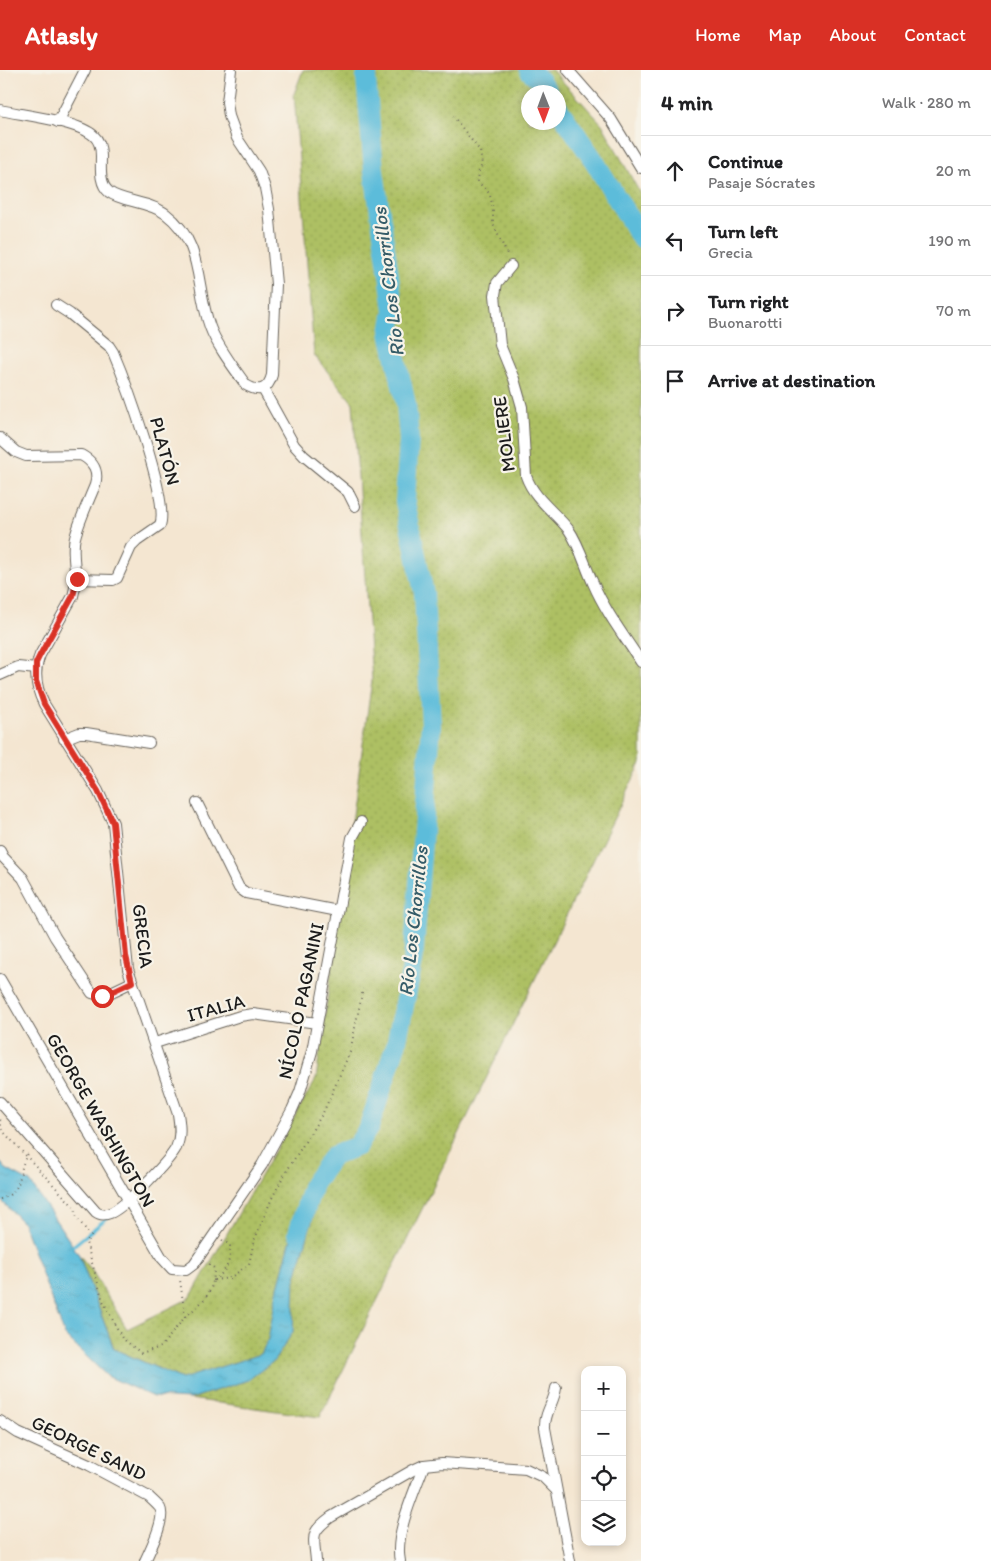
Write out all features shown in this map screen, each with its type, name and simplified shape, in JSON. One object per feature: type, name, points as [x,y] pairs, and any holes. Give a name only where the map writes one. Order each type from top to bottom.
[{"type":"street","points":[[58,122],[84,70]]},
{"type":"street","points":[[0,110],[78,126],[93,134],[99,140],[101,172],[104,184],[110,192],[152,206],[166,214],[187,237],[194,250],[201,294],[211,329],[246,385],[254,390],[263,389],[270,384],[276,284],[265,188],[259,172],[237,138],[229,116],[227,102],[231,70]]},
{"type":"street","points":[[568,70],[611,119],[641,168]]},
{"type":"street","name":"MOLIERE","points":[[511,266],[497,283],[495,295],[500,345],[514,379],[522,407],[526,476],[529,486],[569,531],[609,615],[641,662]]},
{"type":"street","name":"PLATÓN","points":[[56,305],[109,346],[113,352],[138,416],[160,496],[163,515],[160,525],[137,540],[131,547],[117,578],[113,580],[77,579]]},
{"type":"street","points":[[263,389],[294,445],[304,456],[348,492],[355,506]]},
{"type":"street","points":[[0,438],[16,452],[26,456],[81,455],[89,459],[94,465],[97,478],[74,541],[77,579],[73,596],[40,655],[36,669],[18,667],[0,675]]},
{"type":"street","name":"GRECIA","points":[[0,1102],[96,1212],[100,1214],[112,1213],[128,1201],[172,1155],[179,1138],[178,1114],[132,982],[126,956],[113,823],[98,791],[64,739],[39,694],[36,669]]},
{"type":"street","points":[[64,739],[86,732],[148,743]]},
{"type":"street","points":[[197,803],[239,888],[246,893],[338,911]]},
{"type":"street","name":"NÍCOLO PAGANINI","points":[[178,1270],[186,1270],[200,1256],[262,1165],[300,1092],[312,1052],[352,838],[361,822]]},
{"type":"street","points":[[0,851],[3,857],[23,878],[56,937],[92,993],[102,996],[132,982]]},
{"type":"street","name":"GEORGE WASHINGTON","points":[[0,980],[162,1258],[168,1266],[178,1270]]},
{"type":"street","name":"ITALIA","points":[[154,1043],[240,1016],[253,1014],[317,1023]]},
{"type":"street","points":[[556,1388],[555,1396],[544,1420],[570,1561]]},
{"type":"street","name":"GEORGE SAND","points":[[0,1421],[18,1434],[88,1465],[149,1497],[161,1509],[161,1522],[145,1561]]},
{"type":"street","points":[[316,1561],[314,1537],[316,1529],[320,1525],[424,1465],[442,1463],[526,1469],[543,1477],[556,1490]]},
{"type":"street","points":[[400,1561],[398,1546],[402,1529],[424,1465]]},
{"type":"path","points":[[453,116],[480,150],[482,165],[477,175],[478,182],[489,193],[494,210],[493,224],[507,250],[511,266]]},
{"type":"path","points":[[214,1280],[230,1278],[249,1264],[254,1241],[272,1198],[323,1113],[350,1052],[363,988]]},
{"type":"path","points":[[0,1120],[1,1129],[25,1157],[63,1193],[74,1207],[77,1218],[91,1236],[86,1242],[103,1301],[122,1338],[141,1352],[161,1347],[186,1317],[204,1300],[214,1280],[214,1268],[200,1256]]},
{"type":"path","points":[[0,1198],[12,1193],[18,1185],[25,1157]]},
{"type":"path","points":[[214,1235],[230,1245],[231,1257],[224,1273],[214,1280]]},
{"type":"path","points":[[178,1270],[186,1317]]},
{"type":"green space","points":[[303,70],[552,70],[566,85],[521,85],[521,130],[566,130],[566,85],[602,124],[641,195],[641,763],[320,1417],[190,1399],[182,1379],[114,1349],[79,1255],[91,1269],[127,1329],[190,1298],[316,1079],[372,680],[353,403],[314,355],[294,94]]},
{"type":"water","points":[[0,1162],[6,1169],[30,1182],[79,1255],[114,1349],[182,1379],[261,1354],[268,1339],[277,1291],[300,1205],[315,1210],[295,1281],[293,1332],[274,1361],[248,1380],[190,1399],[153,1397],[107,1376],[65,1336],[23,1223],[0,1199]]},
{"type":"waterway","name":"Río Los Chorrillos","points":[[298,1233],[313,1184],[333,1156],[357,1146],[369,1127],[396,1045],[413,962],[431,725],[424,593],[405,502],[409,439],[406,404],[390,332],[394,310],[374,171],[366,78],[368,70]]},
{"type":"waterway","name":"Río Los Chorrillos","points":[[529,70],[543,85]]},
{"type":"waterway","name":"Río Los Chorrillos","points":[[566,120],[593,159],[641,238]]},
{"type":"waterway","points":[[73,1246],[108,1217]]},
{"type":"route","points":[[77,579],[73,596],[36,663],[36,681],[44,704],[98,791],[113,823],[126,956],[132,982],[110,994],[102,996]]}]
